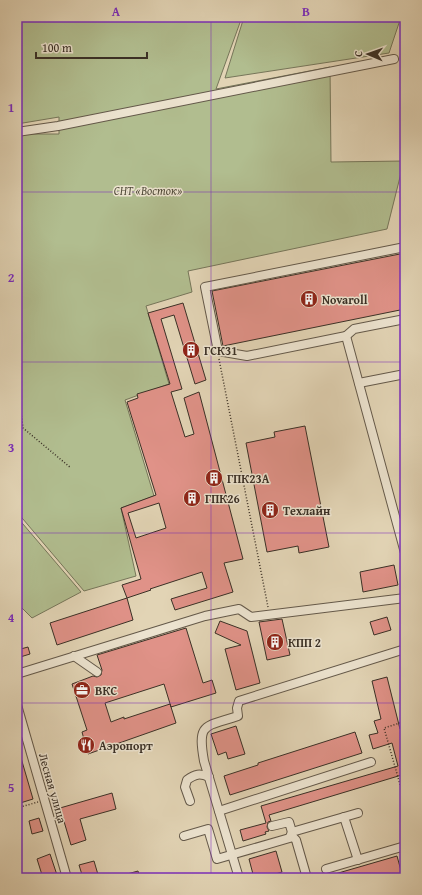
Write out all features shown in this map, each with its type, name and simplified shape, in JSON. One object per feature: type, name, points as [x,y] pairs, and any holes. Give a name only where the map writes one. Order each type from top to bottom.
[{"type":"street","points":[[17,132],[58,126],[394,59]]},
{"type":"street","points":[[405,247],[205,287],[218,351],[247,356],[346,336],[354,329],[405,319]]},
{"type":"street","points":[[346,336],[405,553]]},
{"type":"street","points":[[359,383],[405,374]]},
{"type":"street","points":[[17,674],[205,616],[239,609],[251,617],[405,598]]},
{"type":"street","points":[[239,878],[209,776],[201,744],[202,731],[207,726],[238,716],[237,708],[239,701],[405,649]]},
{"type":"street","points":[[74,656],[97,672]]},
{"type":"street","name":"Лесная улица","points":[[17,704],[67,878]]},
{"type":"street","points":[[219,811],[372,762]]},
{"type":"street","points":[[190,801],[185,787],[187,780],[194,774],[209,776]]},
{"type":"street","points":[[184,836],[208,829],[217,860],[358,813]]},
{"type":"street","points":[[344,817],[358,860]]},
{"type":"street","points":[[272,826],[290,822],[291,835],[296,840],[307,878]]},
{"type":"street","points":[[326,869],[405,846]]},
{"type":"path","points":[[17,251],[21,268],[17,289]]},
{"type":"path","points":[[218,351],[269,615]]},
{"type":"path","points":[[17,380],[23,428],[71,468]]},
{"type":"path","points":[[403,722],[384,728],[405,802]]},
{"type":"path","points":[[17,808],[44,800]]},
{"type":"green space","name":"СНТ «Восток»","points":[[17,17],[242,17],[216,89],[330,67],[331,162],[404,161],[387,229],[188,271],[192,292],[146,306],[169,384],[125,400],[154,496],[121,508],[136,576],[84,591],[17,512],[17,134],[59,134],[59,117],[17,124]]},
{"type":"green space","points":[[244,17],[401,17],[389,53],[225,78]]},
{"type":"green space","points":[[17,517],[81,592],[32,618],[17,603]]},
{"type":"building","name":"Novaroll","points":[[405,253],[405,309],[223,346],[212,291]]},
{"type":"building","points":[[183,303],[206,380],[195,384],[174,315],[161,319],[182,389],[171,392],[185,437],[194,434],[184,398],[199,392],[243,559],[224,563],[233,592],[175,610],[171,599],[207,588],[202,572],[127,598],[122,585],[141,579],[121,508],[156,495],[127,402],[138,398],[137,394],[170,384],[148,313]],"holes":[[[159,503],[166,528],[136,538],[128,513]]]},
{"type":"building","points":[[305,426],[329,547],[299,553],[298,546],[267,552],[246,443],[275,437],[274,432]]},
{"type":"building","points":[[394,565],[398,585],[363,592],[360,572]]},
{"type":"building","points":[[127,598],[133,620],[57,645],[50,623]]},
{"type":"building","points":[[387,617],[391,630],[374,635],[370,622]]},
{"type":"building","name":"КПП 2","points":[[282,619],[290,655],[267,660],[259,622]]},
{"type":"building","points":[[220,621],[247,631],[260,683],[236,690],[225,649],[241,645],[215,633]]},
{"type":"building","points":[[186,628],[203,683],[212,680],[216,693],[171,707],[176,723],[88,754],[82,732],[87,730],[72,684],[93,676],[97,677],[101,675],[102,670],[97,655]],"holes":[[[164,684],[171,707],[170,704],[111,722],[105,703]]]},
{"type":"building","points":[[28,647],[30,654],[17,658],[17,650]]},
{"type":"building","points":[[387,677],[400,729],[403,728],[405,734],[405,774],[269,815],[271,821],[268,822],[267,827],[269,831],[265,832],[266,834],[243,841],[240,830],[266,823],[261,806],[398,766],[392,743],[373,749],[369,735],[378,733],[374,721],[381,719],[372,681]]},
{"type":"building","points":[[236,726],[245,754],[228,759],[226,752],[218,755],[211,734]]},
{"type":"building","points":[[355,732],[362,753],[230,795],[224,776],[258,765],[258,763]]},
{"type":"building","points":[[17,751],[19,751],[33,799],[17,804]]},
{"type":"building","points":[[112,793],[116,809],[80,819],[86,840],[71,845],[60,808]]},
{"type":"building","points":[[39,818],[43,831],[32,834],[29,821]]},
{"type":"building","points":[[276,851],[282,872],[262,878],[254,878],[249,859]]},
{"type":"building","points":[[50,854],[58,878],[43,878],[37,859]]},
{"type":"building","points":[[397,856],[403,878],[328,878],[328,876]]},
{"type":"building","points":[[94,861],[99,878],[83,878],[79,865]]},
{"type":"building","points":[[138,871],[140,878],[120,878],[120,876]]},
{"type":"place","name":"Novaroll","points":[[309,299]]},
{"type":"place","name":"ГСК31","points":[[191,350]]},
{"type":"place","name":"ГПК23А","points":[[214,478]]},
{"type":"place","name":"ГПК26","points":[[192,498]]},
{"type":"place","name":"Техлайн","points":[[270,510]]},
{"type":"place","name":"КПП 2","points":[[275,642]]},
{"type":"place","name":"ВКС","points":[[82,690]]},
{"type":"place","name":"Аэропорт","points":[[86,745]]}]
